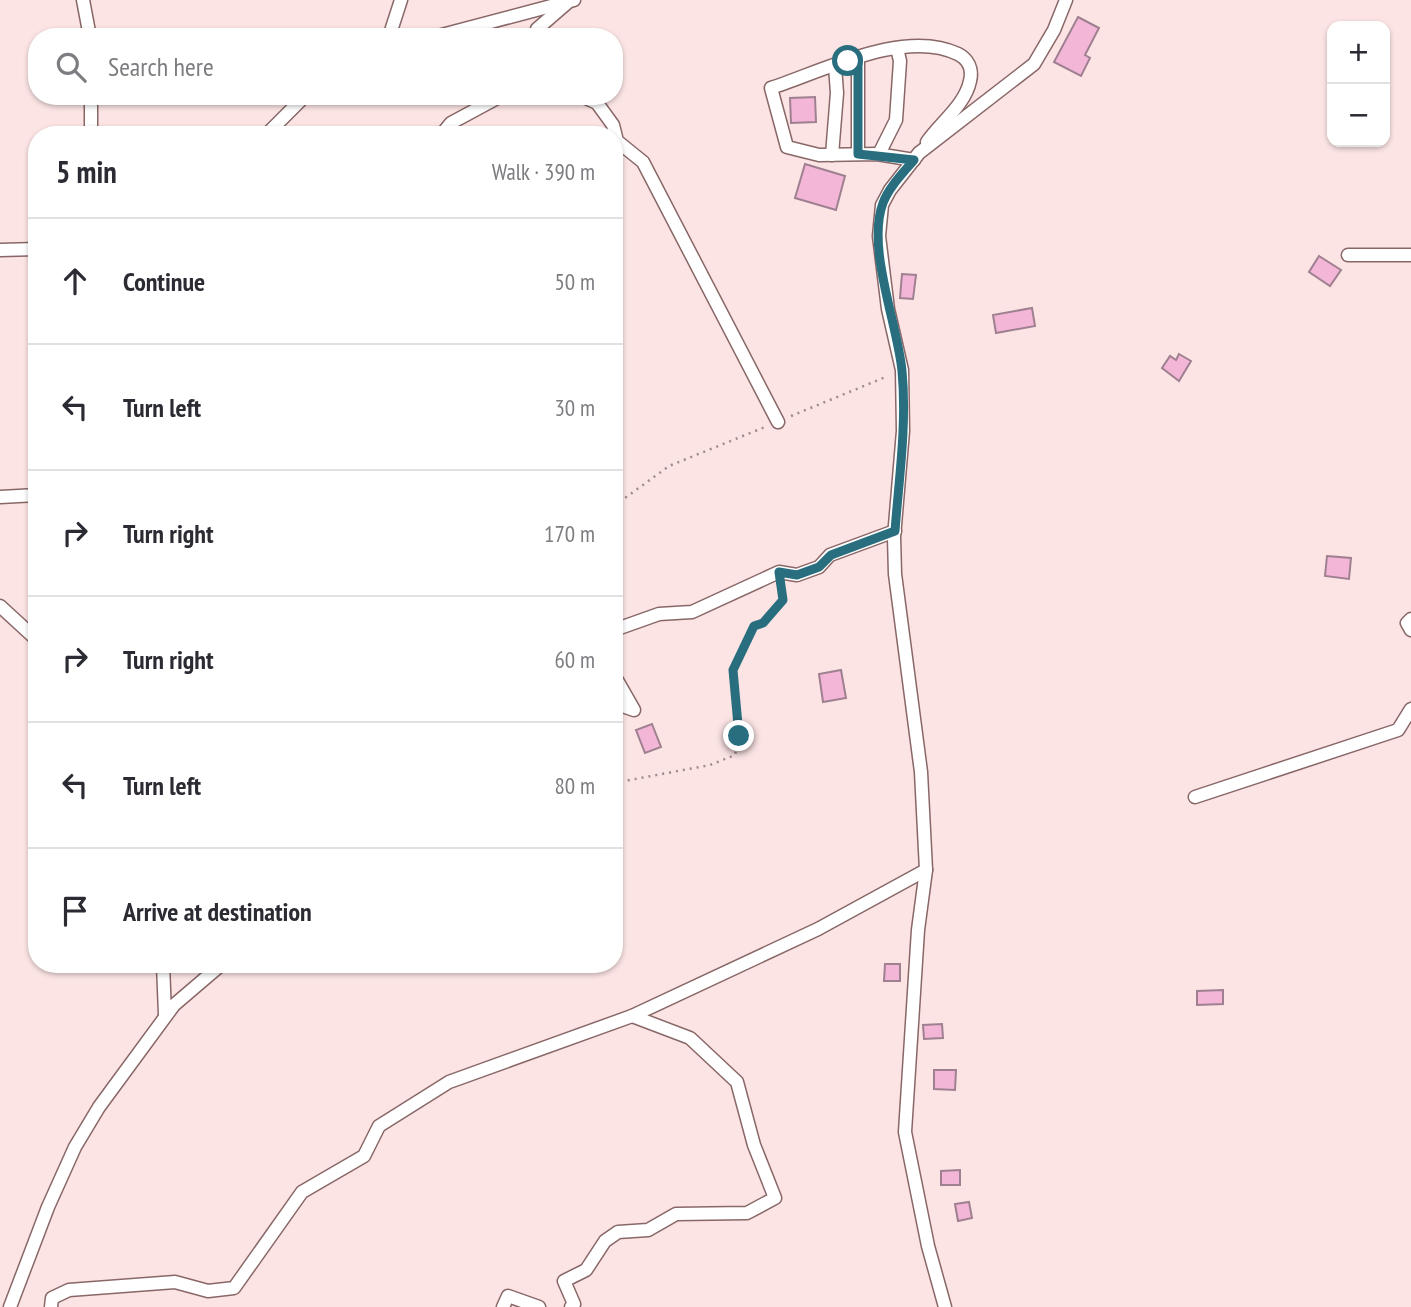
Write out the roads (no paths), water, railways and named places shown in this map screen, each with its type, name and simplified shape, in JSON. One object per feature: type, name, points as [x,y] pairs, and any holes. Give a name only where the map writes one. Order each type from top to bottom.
[{"type":"street","points":[[83,0],[88,28]]},
{"type":"street","points":[[393,28],[401,0]]},
{"type":"street","points":[[468,28],[572,0]]},
{"type":"street","points":[[538,28],[572,0]]},
{"type":"street","points":[[944,1307],[928,1246],[905,1132],[918,930],[926,870],[921,772],[895,574],[895,531],[903,431],[902,370],[888,309],[879,236],[882,205],[917,157],[962,101],[971,69],[965,57],[946,48],[897,48],[858,58],[771,88],[787,147],[819,155],[879,154],[917,157],[1034,64],[1054,30],[1066,0]]},
{"type":"street","points":[[879,154],[896,120],[900,61],[897,48]]},
{"type":"street","points":[[858,58],[858,154]]},
{"type":"street","points":[[832,155],[835,66]]},
{"type":"street","points":[[91,105],[92,126]]},
{"type":"street","points":[[276,126],[296,105]]},
{"type":"street","points":[[448,126],[484,105]]},
{"type":"street","points":[[598,105],[613,126]]},
{"type":"street","points":[[623,146],[643,162],[778,422]]},
{"type":"street","points":[[0,250],[28,249]]},
{"type":"street","points":[[1348,255],[1411,255]]},
{"type":"street","points":[[0,497],[28,495]]},
{"type":"street","points":[[623,627],[659,614],[691,612],[779,572],[797,575],[819,567],[831,555],[895,531]]},
{"type":"street","points":[[0,606],[28,632]]},
{"type":"street","points":[[1411,619],[1407,623],[1411,630]]},
{"type":"street","points":[[623,691],[634,710],[623,706]]},
{"type":"street","points":[[1195,797],[1398,730],[1411,709]]},
{"type":"street","points":[[51,1307],[52,1298],[69,1290],[175,1282],[208,1291],[234,1288],[302,1192],[364,1156],[379,1126],[449,1082],[632,1016],[818,929],[926,870]]},
{"type":"street","points":[[163,973],[165,1015]]},
{"type":"street","points":[[10,1307],[38,1229],[75,1147],[99,1107],[165,1015],[212,973]]},
{"type":"street","points":[[571,1307],[574,1304],[564,1281],[586,1270],[605,1241],[618,1232],[648,1230],[676,1214],[747,1213],[775,1198],[754,1145],[737,1082],[690,1038],[632,1016]]},
{"type":"street","points":[[503,1307],[508,1296],[539,1307]]}]
